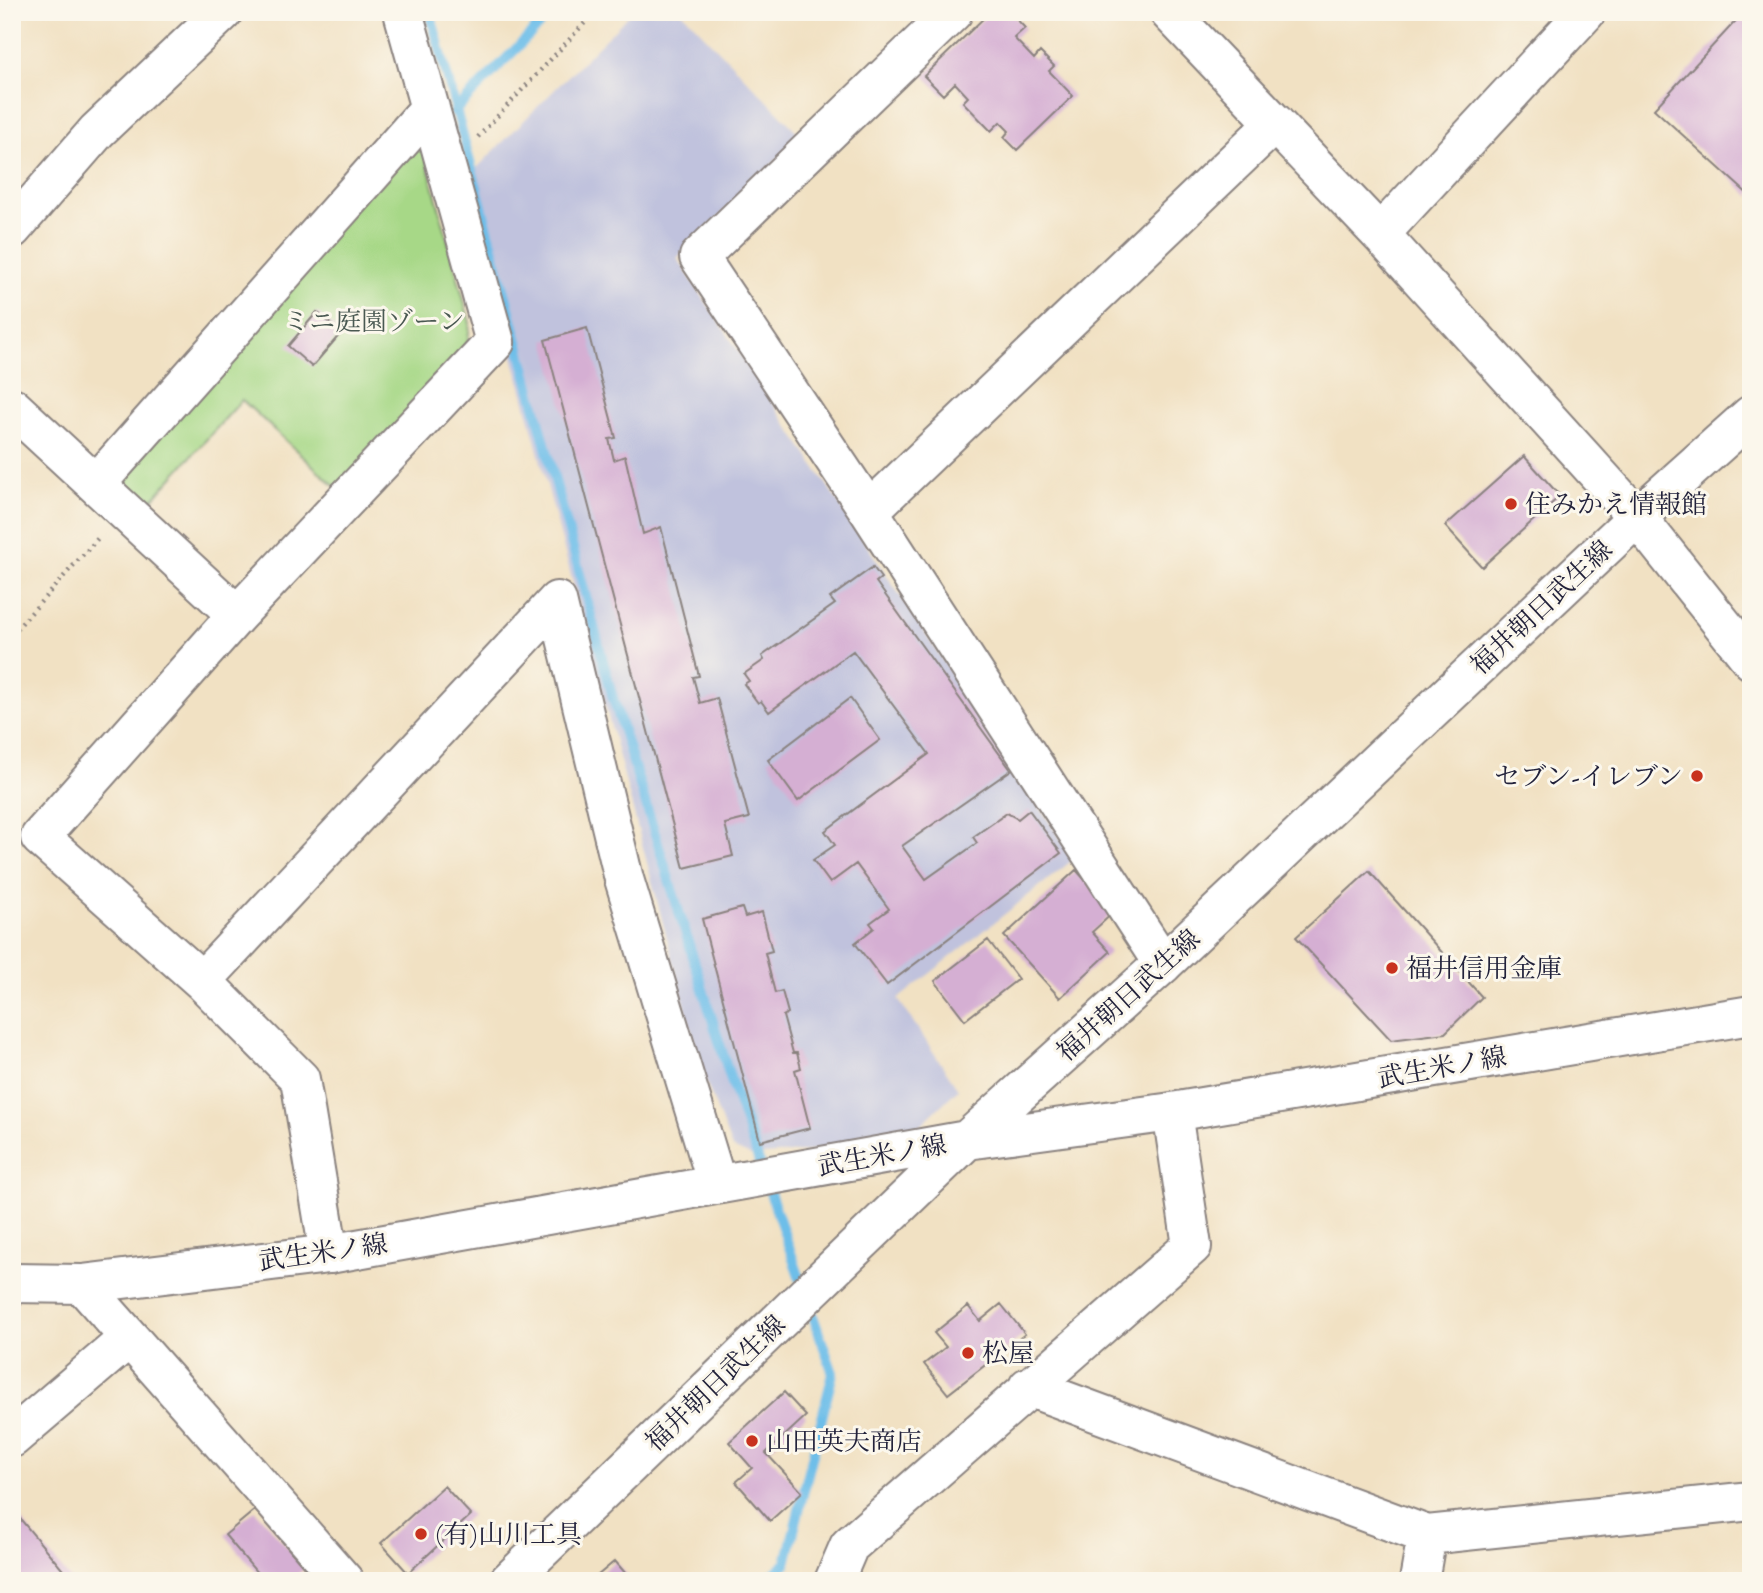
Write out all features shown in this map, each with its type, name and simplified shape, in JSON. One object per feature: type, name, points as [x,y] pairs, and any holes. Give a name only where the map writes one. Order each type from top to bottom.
[{"type":"street","points":[[12,229],[97,131],[223,12]]},
{"type":"street","points":[[328,1254],[300,1079],[202,981],[40,837],[237,615],[495,342],[403,12]]},
{"type":"street","points":[[953,12],[699,257],[869,512],[1163,964]]},
{"type":"street","points":[[1169,12],[1380,234],[1637,517],[1751,660]]},
{"type":"street","points":[[1380,234],[1567,19]]},
{"type":"street","points":[[96,484],[430,108]]},
{"type":"street","points":[[869,512],[1275,123]]},
{"type":"street","points":[[12,407],[237,615]]},
{"type":"street","name":"福井朝日武生線","points":[[509,1581],[967,1140],[1163,964],[1637,517],[1751,415]]},
{"type":"street","points":[[202,981],[557,601],[624,879],[717,1184]]},
{"type":"street","name":"武生米ノ線","points":[[12,1283],[82,1284],[328,1254],[967,1140],[1171,1112],[1751,1015]]},
{"type":"street","points":[[834,1581],[849,1546],[1192,1246],[1171,1112]]},
{"type":"street","points":[[82,1284],[344,1581]]},
{"type":"street","points":[[12,1438],[129,1338]]},
{"type":"street","points":[[1028,1387],[1427,1535],[1751,1501]]},
{"type":"street","points":[[1419,1581],[1427,1535]]},
{"type":"path","points":[[477,138],[595,12]]},
{"type":"shaded area","points":[[632,12],[682,12],[801,136],[677,258],[1074,859],[898,999],[958,1089],[901,1144],[751,1156],[732,1148],[703,1074],[466,179]]},
{"type":"green space","name":"ミニ庭園ゾーン","points":[[407,146],[423,148],[470,323],[466,357],[340,491],[242,400],[141,512],[110,484]]},
{"type":"building","points":[[990,12],[1010,12],[1025,28],[1014,38],[1034,59],[1040,52],[1054,66],[1049,71],[1073,96],[1017,150],[1004,137],[1009,131],[1000,122],[991,131],[963,102],[968,97],[955,83],[943,95],[924,76]]},
{"type":"building","points":[[1744,12],[1751,12],[1751,197],[1654,109]]},
{"type":"building","points":[[317,312],[341,333],[312,367],[288,346]]},
{"type":"building","points":[[587,328],[616,438],[609,439],[614,460],[625,456],[643,534],[661,527],[699,676],[693,677],[700,703],[717,698],[749,818],[725,824],[733,856],[684,868],[545,340]]},
{"type":"building","points":[[1524,456],[1560,496],[1482,567],[1445,526]]},
{"type":"building","points":[[873,567],[881,578],[876,582],[1011,770],[902,846],[926,879],[977,843],[973,837],[1007,813],[1018,819],[1029,810],[1061,853],[887,985],[855,943],[874,928],[870,923],[889,909],[856,864],[830,883],[813,860],[835,845],[825,831],[929,754],[853,651],[769,712],[761,701],[758,703],[744,684],[749,681],[744,674],[764,660],[762,656],[835,604],[830,598]]},
{"type":"building","points":[[850,698],[880,740],[798,801],[768,760]]},
{"type":"building","points":[[1076,870],[1114,912],[1092,932],[1110,952],[1060,998],[1004,936]]},
{"type":"building","points":[[1369,871],[1482,997],[1445,1033],[1391,1040],[1296,937]]},
{"type":"building","points":[[742,908],[745,917],[762,912],[772,951],[765,953],[775,993],[782,991],[788,1013],[783,1016],[793,1053],[797,1053],[801,1068],[795,1070],[810,1128],[760,1141],[702,919]]},
{"type":"building","points":[[988,940],[1018,979],[965,1020],[935,981]]},
{"type":"building","points":[[1001,1304],[1025,1334],[948,1394],[924,1364],[946,1347],[934,1333],[968,1306],[980,1321]]},
{"type":"building","points":[[784,1392],[806,1416],[766,1453],[802,1492],[770,1521],[736,1482],[752,1468],[729,1442]]},
{"type":"building","points":[[444,1486],[471,1515],[408,1573],[381,1543]]},
{"type":"building","points":[[12,1509],[72,1581],[12,1581]]},
{"type":"building","points":[[255,1510],[305,1568],[290,1581],[264,1581],[225,1535]]},
{"type":"building","points":[[615,1561],[632,1581],[591,1581]]},
{"type":"waterway","points":[[430,12],[613,698],[735,1093],[803,1287]]},
{"type":"waterway","points":[[454,112],[552,12]]},
{"type":"waterway","points":[[765,1581],[786,1563],[833,1373],[808,1302]]},
{"type":"place","name":"住みかえ情報館","points":[[1511,504]]},
{"type":"place","name":"セブン-イレブン","points":[[1697,776]]},
{"type":"place","name":"福井信用金庫","points":[[1392,968]]},
{"type":"place","name":"松屋","points":[[968,1353]]},
{"type":"place","name":"山田英夫商店","points":[[752,1441]]},
{"type":"place","name":"(有)山川工具","points":[[421,1534]]}]
